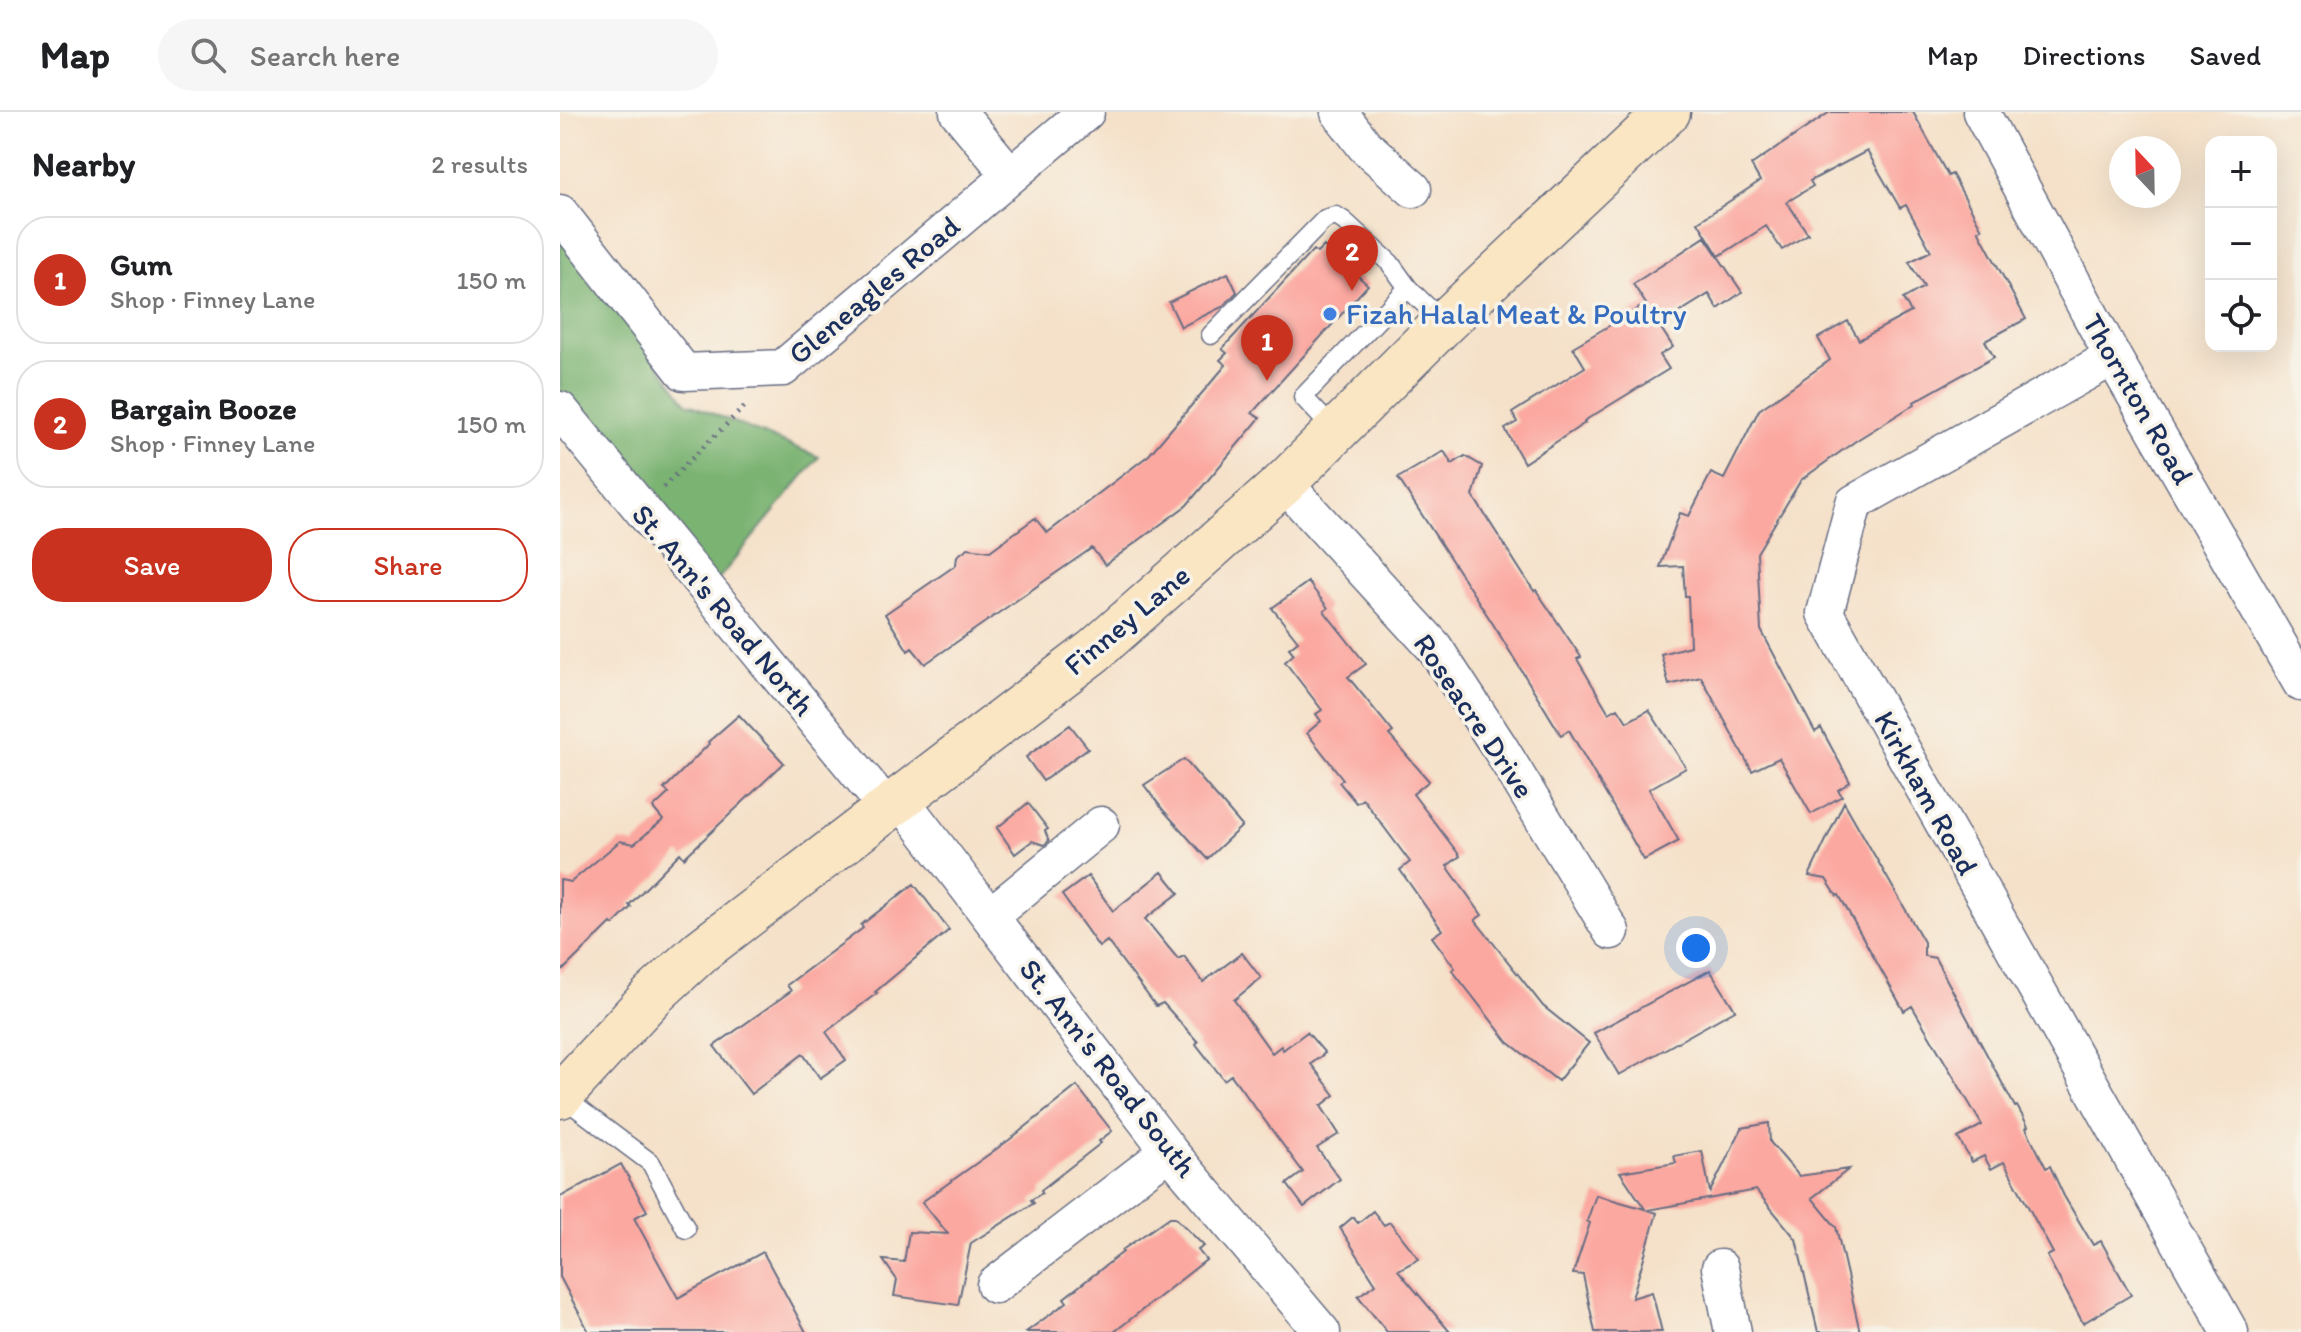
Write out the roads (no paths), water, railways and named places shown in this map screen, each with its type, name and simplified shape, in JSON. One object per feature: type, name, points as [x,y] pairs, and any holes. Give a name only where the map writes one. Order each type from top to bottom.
[{"type":"street","points":[[958,112],[1010,175]]},
{"type":"street","name":"Gleneagles Road","points":[[560,213],[684,372],[783,368],[1086,112]]},
{"type":"street","points":[[1339,112],[1356,157],[1413,189]]},
{"type":"street","name":"Finney Lane","points":[[560,1096],[653,995],[701,951],[1094,651],[1284,483],[1444,323],[1668,112]]},
{"type":"street","name":"Thornton Road","points":[[1981,112],[2113,357],[2301,683]]},
{"type":"street","name":"Kirkham Road","points":[[2113,357],[1854,503],[1825,613],[2230,1332]]},
{"type":"street","name":"St. Ann's Road North","points":[[560,410],[640,510],[894,804]]},
{"type":"street","name":"Roseacre Drive","points":[[1284,483],[1434,647],[1500,748],[1611,931]]},
{"type":"street","name":"St. Ann's Road South","points":[[894,804],[990,916],[1169,1151],[1322,1332]]},
{"type":"street","points":[[990,916],[1101,825]]},
{"type":"street","points":[[995,1285],[1169,1151]]},
{"type":"street","points":[[1720,1268],[1733,1332]]},
{"type":"lane","points":[[1211,335],[1325,219],[1336,216],[1390,263],[1408,288],[1444,323]]},
{"type":"lane","points":[[1335,431],[1303,397],[1408,288]]},
{"type":"lane","points":[[560,1096],[651,1163],[686,1229]]},
{"type":"place","name":"Bargain Booze","points":[[1352,291]]},
{"type":"place","name":"Fizah Halal Meat & Poultry","points":[[1330,314]]},
{"type":"place","name":"Gum","points":[[1267,381]]}]
